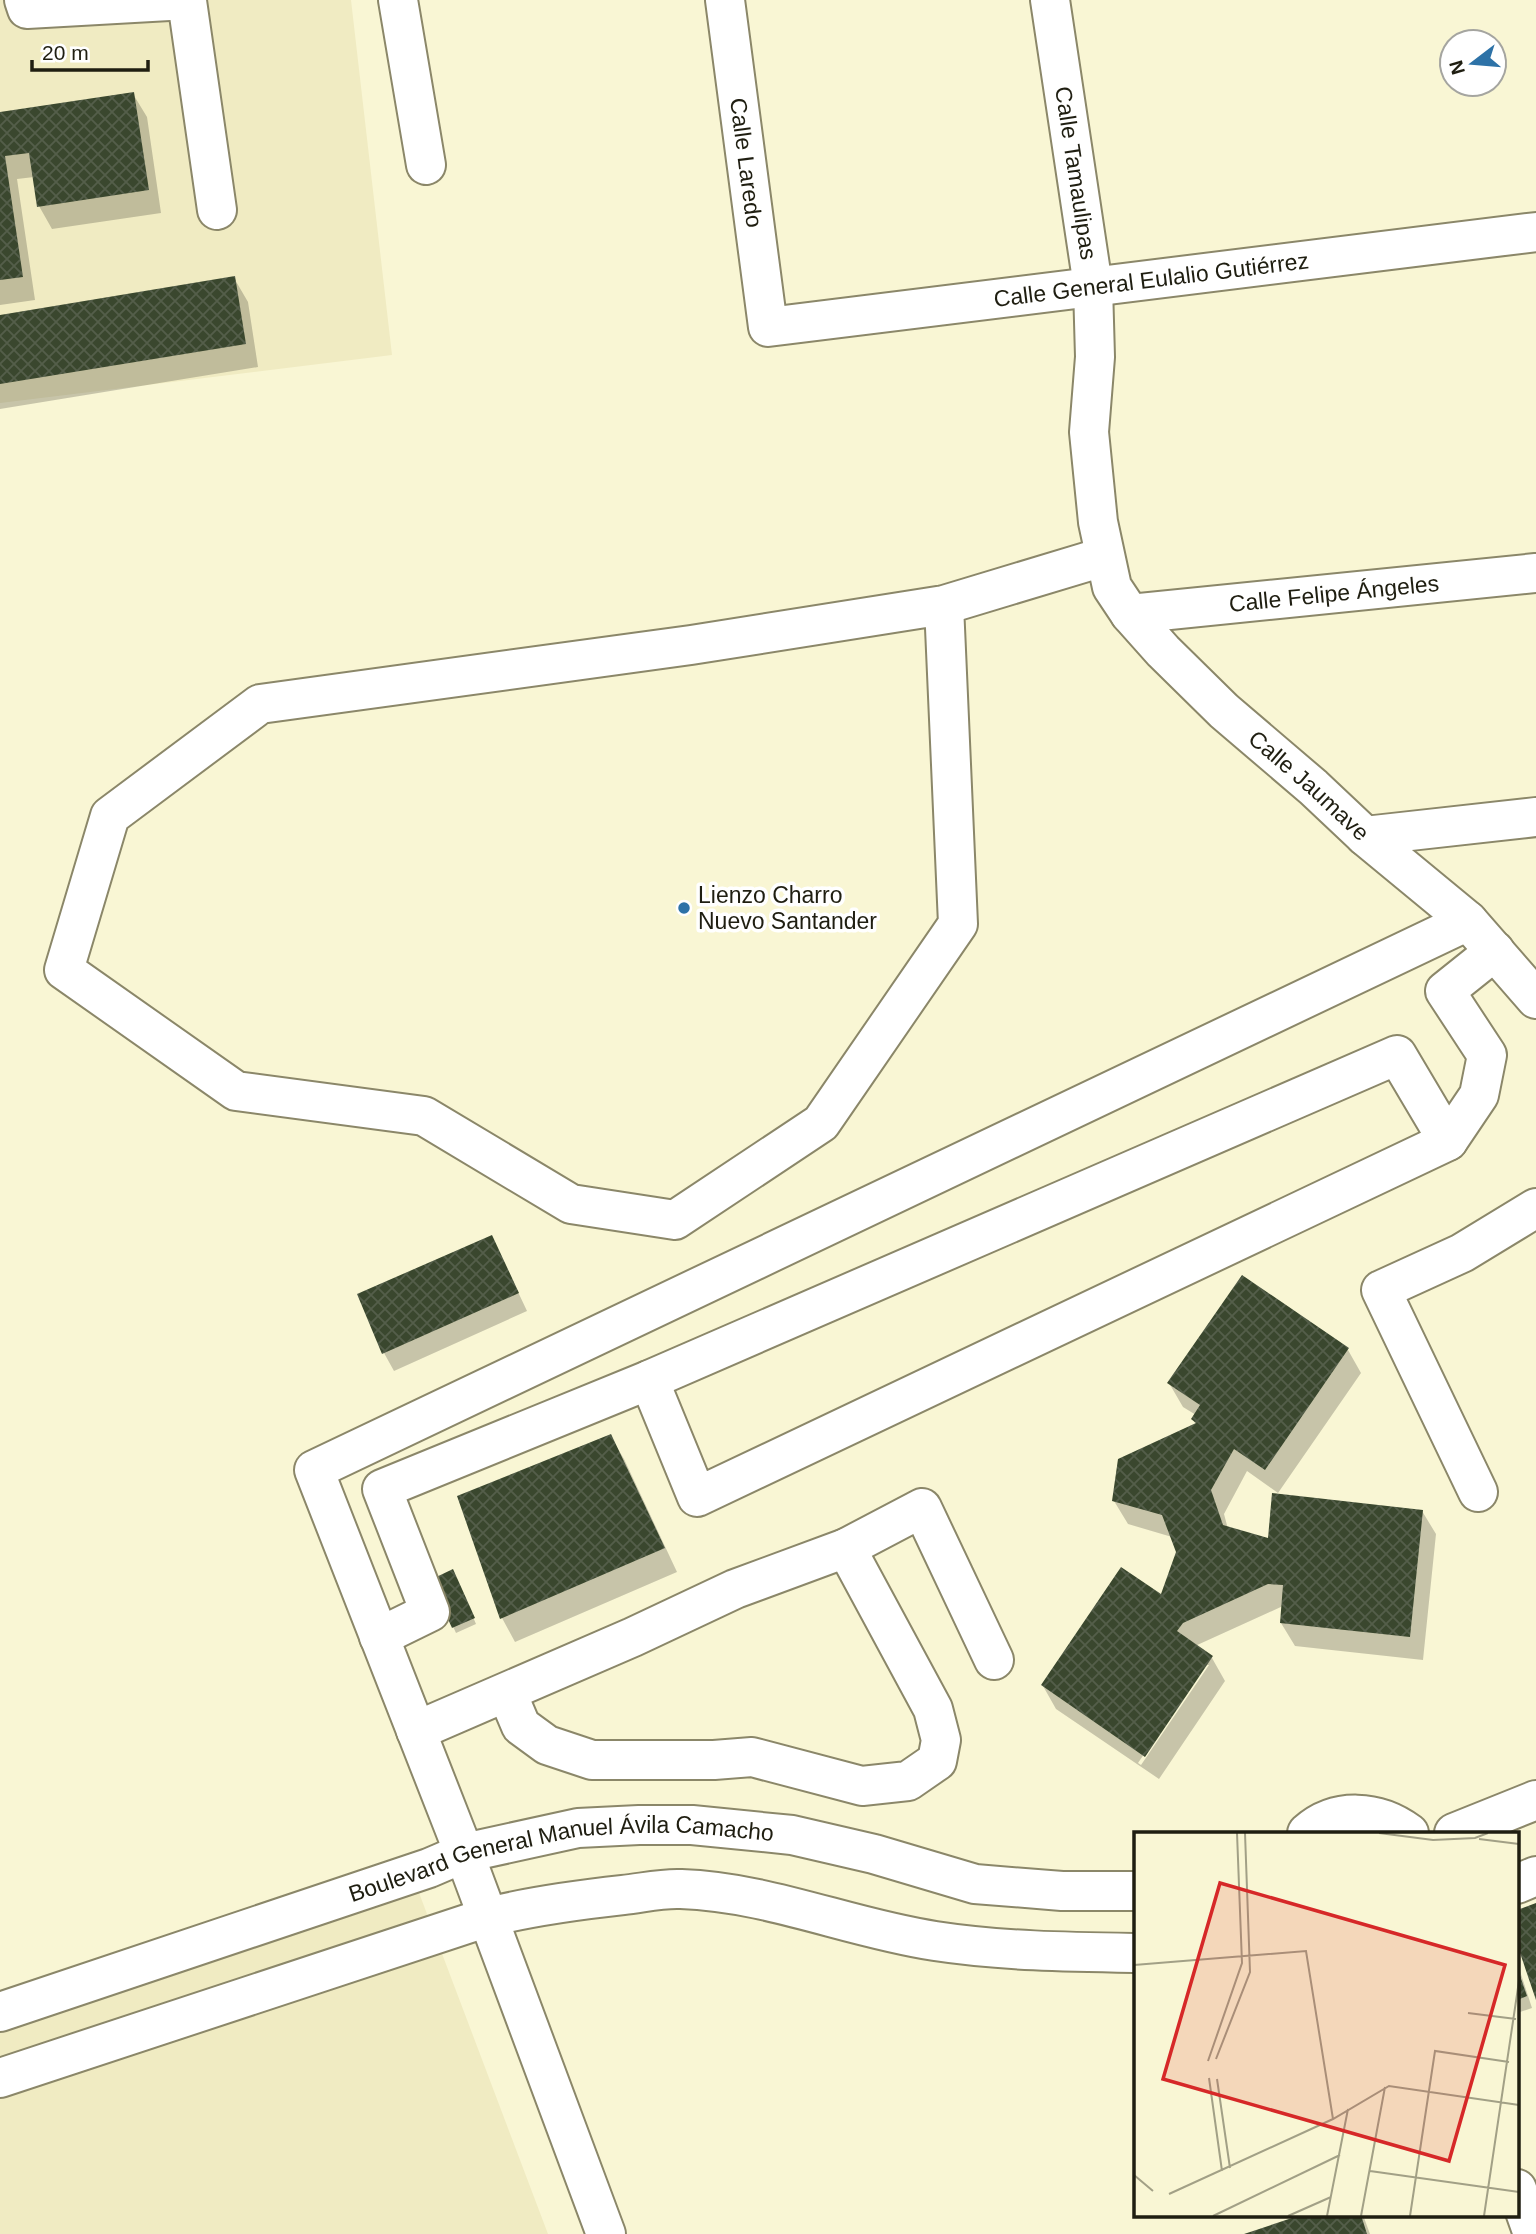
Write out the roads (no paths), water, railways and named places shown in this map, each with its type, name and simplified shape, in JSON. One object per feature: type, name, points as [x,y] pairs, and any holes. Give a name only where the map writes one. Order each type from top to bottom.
[{"type":"street","points":[[24,0],[27,9],[187,1],[217,210]]},
{"type":"street","points":[[398,0],[426,165]]},
{"type":"street","name":"Calle Laredo","points":[[725,0],[768,327]]},
{"type":"street","name":"Calle Tamaulipas","points":[[1050,0],[1093,286],[1095,357],[1089,432],[1104,557]]},
{"type":"street","name":"Calle General Eulalio Gutiérrez","points":[[768,327],[1536,232]]},
{"type":"street","points":[[944,606],[958,924],[821,1123],[675,1220],[571,1204],[424,1116],[236,1091],[64,970],[110,816],[260,704],[691,645],[944,606],[1104,557]]},
{"type":"street","name":"Calle Jaumave","points":[[1104,557],[1112,587],[1130,614],[1163,651],[1224,710],[1468,922],[1536,999]]},
{"type":"street","name":"Calle Felipe Ángeles","points":[[1130,614],[1536,573]]},
{"type":"street","points":[[1366,836],[1536,817]]},
{"type":"street","points":[[606,2234],[464,1853],[314,1470],[1468,922]]},
{"type":"street","points":[[649,1380],[697,1497],[1448,1141],[1479,1095],[1487,1055],[1445,991],[1495,951]]},
{"type":"street","points":[[379,1637],[430,1612],[382,1489],[649,1380],[1397,1055],[1448,1141]]},
{"type":"street","points":[[1478,1492],[1381,1290],[1462,1253],[1536,1208]]},
{"type":"street","points":[[416,1731],[735,1590],[846,1548],[922,1508],[994,1660]]},
{"type":"street","points":[[507,1692],[521,1726],[547,1745],[592,1760],[752,1757],[862,1786],[908,1781],[937,1761],[941,1740],[933,1709],[846,1548]]},
{"type":"street","points":[[1456,1832],[1536,1800]]},
{"type":"street","points":[[1309,1832],[1331,1818],[1351,1814],[1371,1815],[1391,1821],[1408,1832]]},
{"type":"street","name":"Boulevard General Manuel Ávila Camacho","points":[[0,2012],[429,1868],[464,1853],[578,1828],[692,1825],[792,1835],[874,1854],[975,1884],[1062,1891],[1134,1891]]},
{"type":"street","points":[[1518,1884],[1536,1876]]},
{"type":"street","name":"Boulevard General Manuel Ávila Camacho","points":[[0,2078],[488,1917],[543,1904],[679,1889],[740,1894],[797,1906],[865,1927],[935,1941],[1064,1952],[1134,1953]]},
{"type":"street","points":[[1518,2192],[1533,2234]]},
{"type":"place","name":"Lienzo Charro Nuevo Santander","points":[[684,908]]}]
